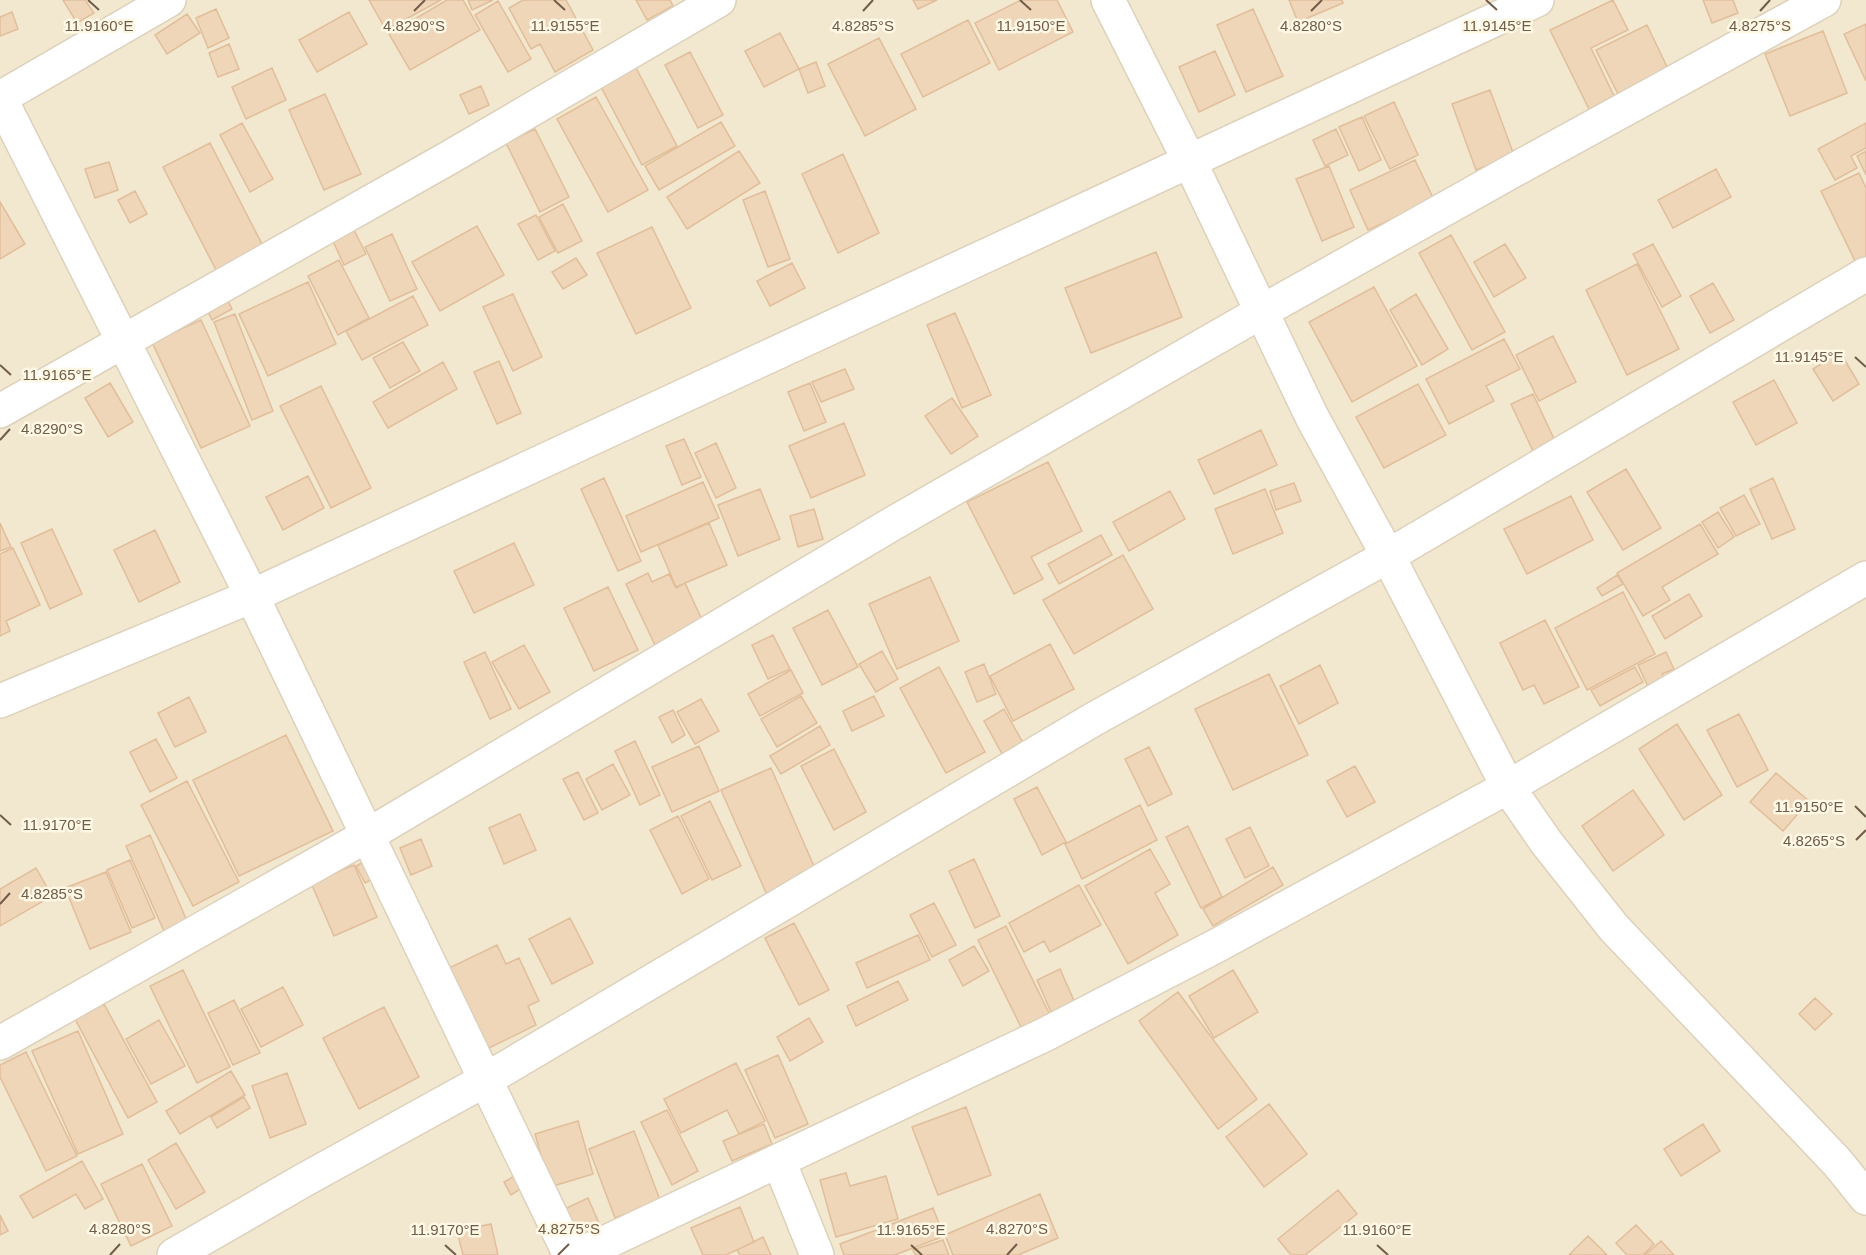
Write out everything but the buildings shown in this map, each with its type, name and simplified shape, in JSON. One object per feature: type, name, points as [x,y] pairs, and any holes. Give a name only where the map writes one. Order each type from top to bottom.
[{"type":"street","points":[[169,0],[0,98],[252,596],[570,1255]]},
{"type":"street","points":[[0,411],[445,160],[719,0]]},
{"type":"street","points":[[1108,0],[1189,160],[1312,417],[1388,556],[1508,787],[1546,843],[1614,928],[1837,1162],[1866,1198]]},
{"type":"street","points":[[0,701],[252,596],[1537,0]]},
{"type":"street","points":[[0,1043],[368,835],[892,524],[1260,312],[1824,0]]},
{"type":"street","points":[[174,1255],[487,1079],[1094,719],[1388,556],[1866,274]]},
{"type":"street","points":[[579,1255],[1044,1035],[1226,940],[1508,787],[1866,578]]},
{"type":"street","points":[[780,1161],[817,1255]]},
{"type":"shaded area","points":[[0,0],[1866,0],[1866,1255],[0,1255]]}]
